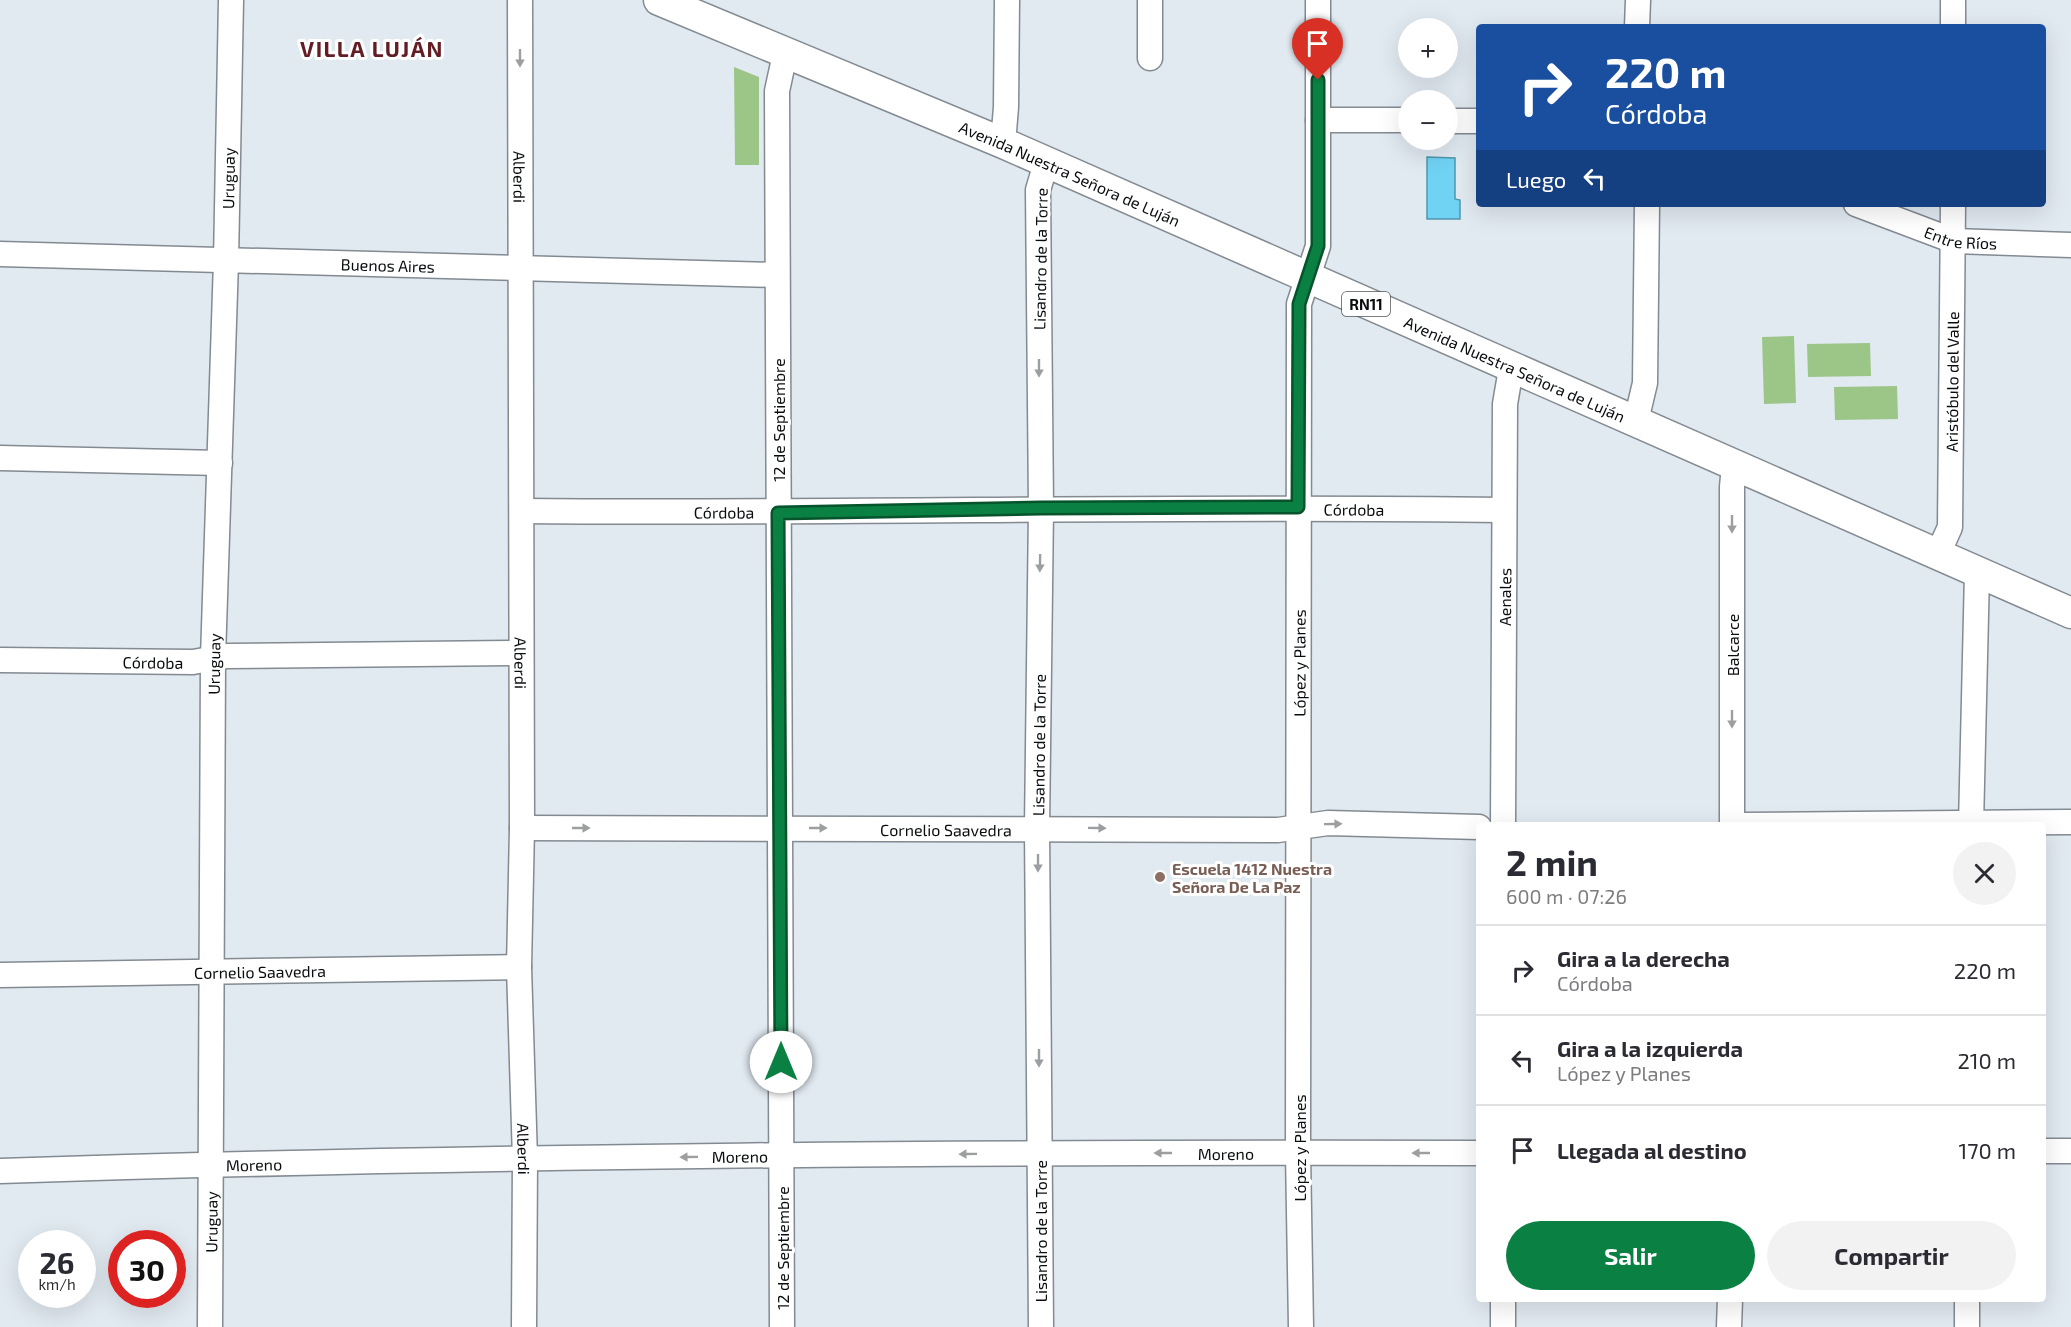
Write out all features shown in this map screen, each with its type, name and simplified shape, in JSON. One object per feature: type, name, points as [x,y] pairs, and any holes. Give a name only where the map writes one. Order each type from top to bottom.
[{"type":"main road","name":"Avenida Nuestra Señora de Luján","points":[[659,0],[687,6],[785,54],[1003,143],[1511,369],[1636,421],[1937,556],[2071,613]]},
{"type":"street","name":"Uruguay","points":[[210,1327],[213,658],[226,261],[231,0]]},
{"type":"street","name":"Alberdi","points":[[520,0],[522,828],[519,967],[525,1159],[524,1327]]},
{"type":"street","points":[[1003,143],[1006,107],[1007,0]]},
{"type":"street","points":[[1150,0],[1150,58]]},
{"type":"street","name":"López y Planes","points":[[1301,1327],[1298,1153],[1299,304],[1318,246],[1318,0]]},
{"type":"street","points":[[1637,24],[1638,0]]},
{"type":"street","points":[[1953,0],[1953,24]]},
{"type":"street","name":"12 de Septiembre","points":[[782,1327],[777,91],[785,54]]},
{"type":"street","points":[[1318,120],[1398,120]]},
{"type":"street","points":[[1458,121],[1476,121]]},
{"type":"street","name":"Lisandro de la Torre","points":[[1041,1327],[1037,828],[1041,508],[1038,190],[1046,163]]},
{"type":"street","points":[[1636,421],[1645,383],[1647,207]]},
{"type":"street","name":"Entre Ríos","points":[[1864,207],[1954,241],[2071,245]]},
{"type":"street","name":"Aristóbulo del Valle","points":[[1937,556],[1950,527],[1953,207]]},
{"type":"street","name":"Buenos Aires","points":[[0,254],[777,275]]},
{"type":"street","name":"Aenales","points":[[1503,822],[1503,510],[1505,404],[1511,369]]},
{"type":"street","points":[[0,458],[220,463]]},
{"type":"street","name":"Balcarce","points":[[1732,822],[1732,487],[1734,466]]},
{"type":"street","name":"Córdoba","points":[[522,511],[778,513],[1041,508],[1298,507],[1503,510]]},
{"type":"street","points":[[1971,822],[1977,573]]},
{"type":"street","name":"Córdoba","points":[[0,660],[193,662],[227,656],[521,653]]},
{"type":"street","points":[[2046,822],[2071,822]]},
{"type":"street","name":"Cornelio Saavedra","points":[[522,828],[1278,830],[1328,823],[1476,826]]},
{"type":"street","name":"Cornelio Saavedra","points":[[0,975],[519,967]]},
{"type":"street","points":[[2046,1151],[2071,1151]]},
{"type":"street","name":"Moreno","points":[[0,1171],[210,1164],[782,1155],[1476,1153]]},
{"type":"street","points":[[1503,1302],[1503,1327]]},
{"type":"street","points":[[1730,1302],[1730,1327]]},
{"type":"street","points":[[1967,1302],[1967,1327]]},
{"type":"green space","points":[[734,67],[759,77],[759,165],[735,165]]},
{"type":"green space","points":[[1794,336],[1796,403],[1764,404],[1762,337]]},
{"type":"green space","points":[[1870,343],[1871,376],[1808,377],[1807,344]]},
{"type":"green space","points":[[1897,386],[1898,419],[1835,420],[1834,387]]},
{"type":"water","points":[[1427,157],[1455,158],[1455,199],[1460,200],[1460,219],[1427,219]]},
{"type":"place","name":"Escuela 1412 Nuestra Señora De La Paz","points":[[1160,877]]},
{"type":"district","name":"VILLA LUJÁN","points":[[372,48]]},
{"type":"route","points":[[781,1062],[778,513],[1041,508],[1298,507],[1299,304],[1318,246],[1318,80]]}]
